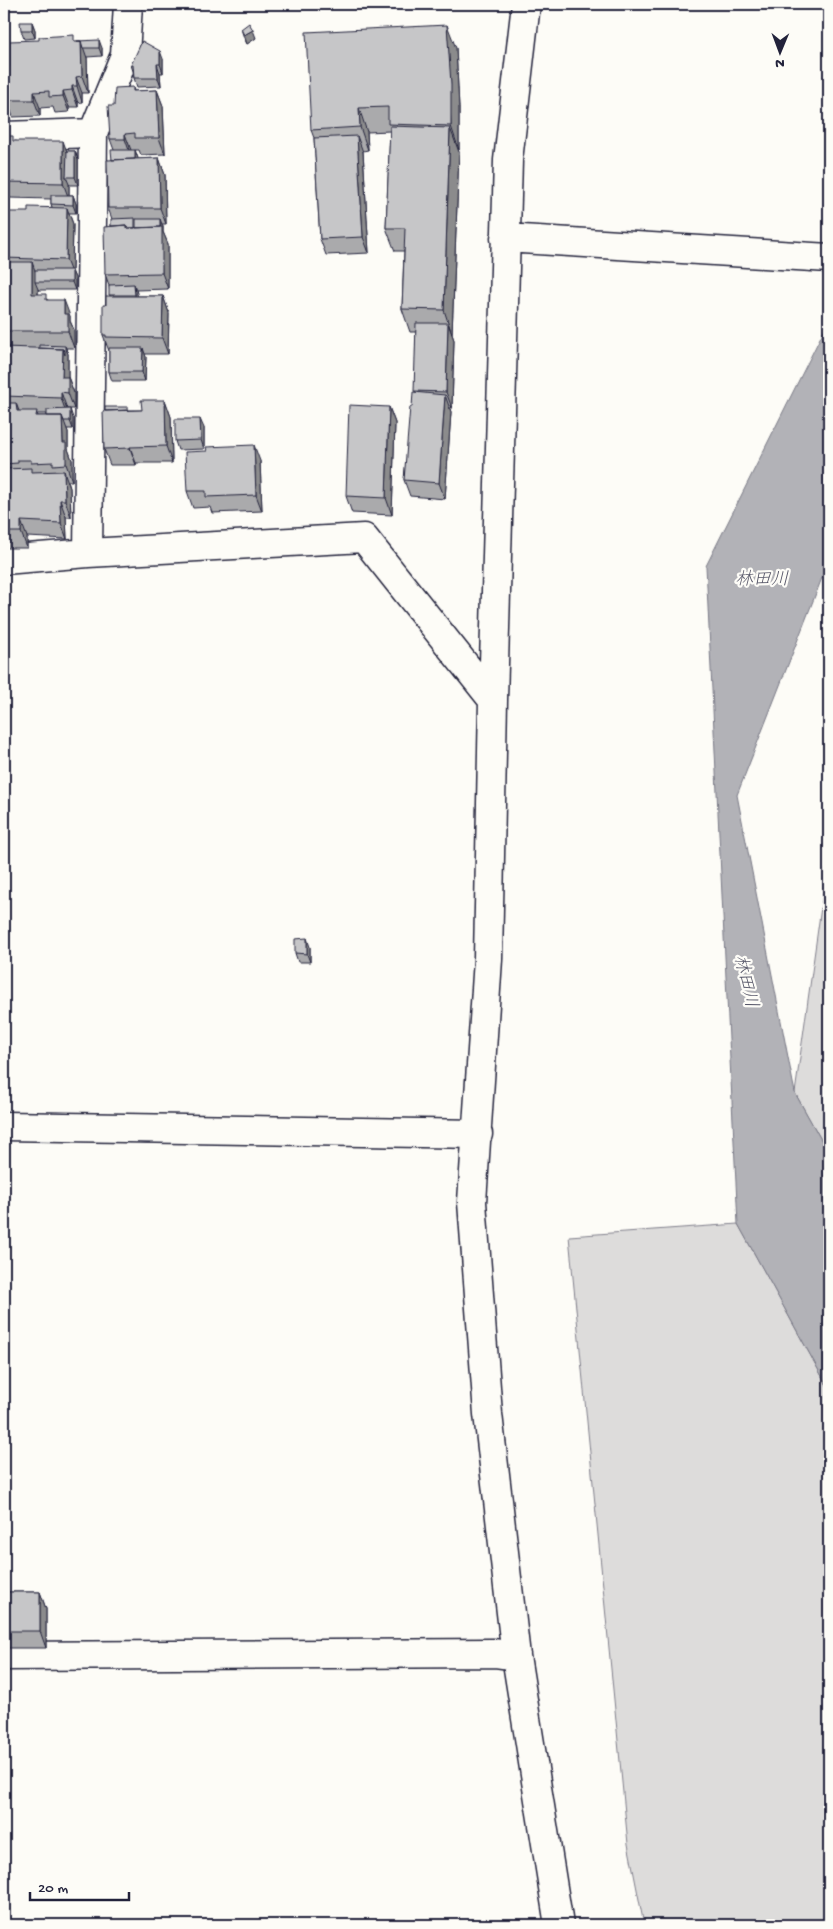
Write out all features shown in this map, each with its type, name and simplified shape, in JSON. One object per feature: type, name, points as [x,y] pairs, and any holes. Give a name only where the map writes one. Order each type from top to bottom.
[{"type":"street","points":[[88,553],[93,132],[125,56],[128,4]]},
{"type":"street","points":[[526,4],[508,160],[488,959],[478,1134],[472,1202],[488,1414],[516,1656],[559,1925]]},
{"type":"street","points":[[4,136],[93,132]]},
{"type":"street","points":[[505,238],[829,258]]},
{"type":"street","points":[[4,560],[88,553],[364,538],[493,700]]},
{"type":"street","points":[[4,1126],[478,1134]]},
{"type":"street","points":[[4,1656],[494,1653],[516,1656]]},
{"type":"shaded area","points":[[829,850],[829,1154],[795,1093]]},
{"type":"shaded area","points":[[738,1224],[829,1389],[829,1925],[644,1925],[628,1844],[569,1236]]},
{"type":"water","name":"林田川","points":[[829,320],[829,560],[737,795],[795,1093],[829,1154],[829,1389],[738,1224],[706,566]]},
{"type":"building","points":[[20,22],[32,22],[32,30],[21,30]]},
{"type":"building","points":[[249,23],[253,30],[244,35],[241,29]]},
{"type":"building","points":[[447,25],[451,84],[451,126],[388,124],[388,107],[359,108],[360,127],[311,130],[306,32]]},
{"type":"building","points":[[74,35],[74,41],[81,41],[82,76],[76,77],[77,86],[72,86],[72,90],[63,91],[63,96],[49,97],[49,91],[34,92],[34,100],[7,100],[6,68],[9,67],[9,41],[39,40],[39,37]]},
{"type":"building","points":[[99,40],[99,48],[83,48],[81,41],[77,41]]},
{"type":"building","points":[[142,41],[160,51],[160,64],[157,64],[158,78],[134,78],[133,65],[131,65]]},
{"type":"building","points":[[133,87],[133,91],[157,90],[159,138],[135,138],[135,133],[125,134],[125,139],[110,139],[108,106],[114,106],[115,88]]},
{"type":"building","points":[[390,126],[450,128],[444,310],[402,309],[405,228],[386,228]]},
{"type":"building","points":[[5,136],[13,136],[13,141],[63,141],[63,183],[4,182]]},
{"type":"building","points":[[357,136],[363,237],[320,239],[314,138]]},
{"type":"building","points":[[111,150],[135,150],[135,159],[112,160]]},
{"type":"building","points":[[67,151],[75,151],[75,177],[66,177]]},
{"type":"building","points":[[159,158],[160,208],[108,208],[107,160]]},
{"type":"building","points":[[51,195],[73,195],[73,205],[51,204]]},
{"type":"building","points":[[28,207],[67,208],[66,260],[4,258],[5,212],[28,212]]},
{"type":"building","points":[[135,218],[135,228],[127,228],[126,225],[111,226],[111,219]]},
{"type":"building","points":[[136,219],[160,219],[160,227],[136,228]]},
{"type":"building","points":[[126,225],[126,228],[162,227],[162,273],[105,274],[104,227]]},
{"type":"building","points":[[4,262],[32,262],[32,294],[46,294],[46,300],[64,300],[64,314],[68,314],[68,331],[4,331]]},
{"type":"building","points":[[35,270],[72,270],[72,282],[35,282]]},
{"type":"building","points":[[134,284],[135,295],[109,295],[109,285]]},
{"type":"building","points":[[106,296],[163,296],[162,338],[106,337],[106,335],[103,335],[103,305],[106,305]]},
{"type":"building","points":[[416,323],[448,323],[446,392],[414,391]]},
{"type":"building","points":[[39,345],[65,346],[65,355],[63,349],[39,348]]},
{"type":"building","points":[[4,347],[63,349],[62,377],[68,377],[68,393],[61,392],[61,398],[4,396]]},
{"type":"building","points":[[109,348],[143,348],[142,372],[109,372]]},
{"type":"building","points":[[413,392],[445,395],[439,483],[404,480]]},
{"type":"building","points":[[141,400],[165,400],[166,446],[104,449],[103,411],[142,410]]},
{"type":"building","points":[[4,403],[16,403],[17,411],[37,411],[36,416],[62,416],[63,443],[66,443],[66,464],[53,465],[53,462],[31,463],[31,460],[18,460],[18,463],[4,464]]},
{"type":"building","points":[[349,405],[389,407],[386,498],[346,496]]},
{"type":"building","points":[[105,407],[128,407],[128,410],[105,411]]},
{"type":"building","points":[[70,409],[70,421],[64,421],[62,416],[47,416],[47,410]]},
{"type":"building","points":[[175,419],[200,419],[201,440],[175,441]]},
{"type":"building","points":[[254,445],[256,495],[206,497],[206,491],[187,491],[185,452],[207,451],[206,447]]},
{"type":"building","points":[[31,468],[31,472],[64,471],[65,500],[60,500],[61,523],[21,521],[21,532],[4,532],[4,469]]},
{"type":"building","points":[[307,938],[307,954],[295,953],[295,939]]},
{"type":"building","points":[[4,1592],[40,1592],[40,1631],[4,1631]]}]
